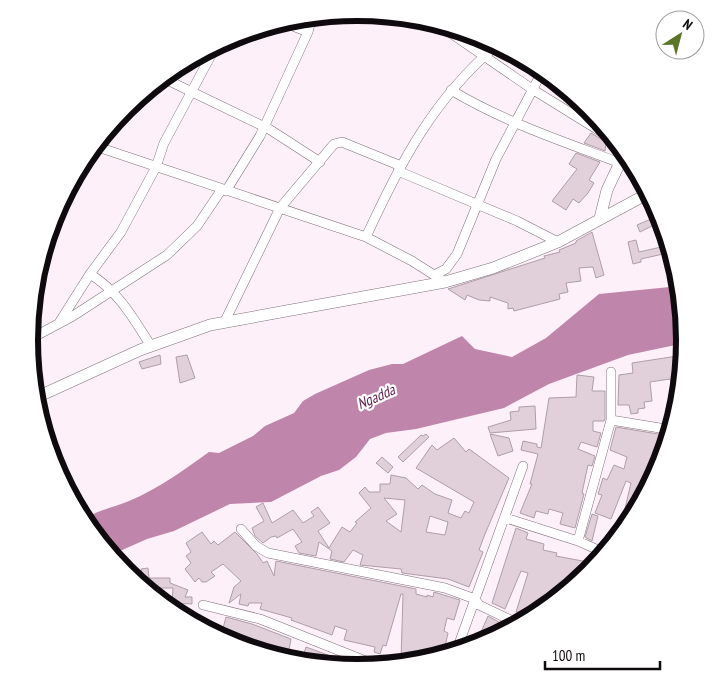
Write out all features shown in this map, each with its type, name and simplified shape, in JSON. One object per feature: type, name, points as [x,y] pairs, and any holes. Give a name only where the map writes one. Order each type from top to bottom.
[{"type":"street","points":[[38,334],[113,291],[186,239],[224,190],[265,127],[310,25]]},
{"type":"street","points":[[295,27],[308,32]]},
{"type":"street","points":[[456,37],[532,89],[598,130]]},
{"type":"street","points":[[366,237],[399,169],[428,118],[451,90],[491,50]]},
{"type":"street","points":[[59,323],[90,274],[121,232],[156,167],[164,143],[210,57]]},
{"type":"street","points":[[434,275],[446,269],[457,254],[513,122],[539,78]]},
{"type":"street","points":[[171,81],[193,90],[265,127],[320,162]]},
{"type":"street","points":[[451,90],[479,107],[513,122],[618,155]]},
{"type":"street","points":[[225,321],[280,208],[334,144],[342,142],[558,242]]},
{"type":"street","points":[[102,148],[366,237],[445,282]]},
{"type":"street","points":[[600,218],[607,190],[621,161]]},
{"type":"street","points":[[43,395],[178,335],[225,321],[445,282],[527,256],[558,242],[643,196]]},
{"type":"street","points":[[90,274],[113,291],[130,312],[151,346]]},
{"type":"street","points":[[578,541],[611,420],[611,372]]},
{"type":"street","points":[[611,420],[664,429]]},
{"type":"street","points":[[459,643],[506,518],[523,466]]},
{"type":"street","points":[[506,518],[578,541],[599,550]]},
{"type":"street","points":[[241,529],[256,546],[268,553],[445,588],[475,599],[479,605],[511,620]]},
{"type":"street","points":[[203,605],[260,620],[362,660]]},
{"type":"water","name":"Ngadda","points":[[672,287],[677,345],[628,355],[549,384],[504,408],[416,429],[386,433],[370,439],[356,457],[339,470],[321,476],[271,502],[230,504],[174,531],[147,539],[118,552],[90,516],[150,491],[209,452],[219,453],[253,436],[265,426],[294,413],[303,401],[315,394],[369,370],[392,364],[403,364],[462,336],[475,349],[512,357],[546,338],[599,294]]},
{"type":"building","points":[[591,133],[606,142],[605,151],[584,143]]},
{"type":"building","points":[[576,153],[600,162],[589,180],[594,183],[588,193],[579,203],[573,199],[566,210],[552,201],[577,169],[569,164]]},
{"type":"building","points":[[652,218],[655,225],[640,232],[637,225]]},
{"type":"building","points":[[592,232],[604,275],[596,278],[593,267],[579,268],[581,281],[566,283],[568,292],[559,294],[560,299],[514,311],[513,308],[508,309],[508,303],[490,297],[490,301],[479,300],[467,295],[465,300],[448,289],[545,258],[544,256],[560,252],[559,250],[576,243],[576,241]]},
{"type":"building","points":[[636,240],[639,252],[663,247],[665,254],[641,259],[641,262],[633,264],[628,242]]},
{"type":"building","points":[[160,355],[161,364],[142,369],[139,362]]},
{"type":"building","points":[[187,355],[195,378],[180,383],[176,357]]},
{"type":"building","points":[[676,356],[673,388],[670,379],[650,382],[652,401],[644,402],[645,408],[638,409],[638,413],[631,414],[629,405],[618,405],[619,375],[633,373],[632,363]]},
{"type":"building","points":[[577,375],[594,377],[592,391],[605,391],[605,419],[604,421],[593,421],[593,431],[601,433],[597,447],[581,442],[578,449],[595,456],[592,466],[588,465],[582,493],[584,494],[575,528],[560,524],[563,513],[549,509],[548,514],[536,511],[534,518],[520,513],[532,484],[530,484],[538,454],[521,450],[523,441],[537,444],[537,447],[541,448],[549,398],[576,397]]},
{"type":"building","points":[[535,406],[536,429],[490,433],[488,427],[511,420],[510,412],[519,411],[519,407]]},
{"type":"building","points":[[616,427],[662,435],[644,482],[623,519],[631,483],[626,481],[611,519],[595,513],[602,495],[598,494],[603,478],[607,480],[614,465],[624,469],[627,457],[610,450]]},
{"type":"building","points":[[426,434],[429,437],[403,462],[398,457],[421,435]]},
{"type":"building","points":[[490,434],[509,438],[513,451],[498,456]]},
{"type":"building","points":[[454,438],[466,452],[469,449],[509,478],[479,550],[483,552],[469,587],[448,579],[402,573],[401,569],[360,565],[363,555],[353,550],[344,562],[330,559],[332,551],[319,542],[316,556],[299,553],[295,546],[302,542],[293,529],[277,538],[276,536],[271,537],[263,543],[255,536],[252,528],[264,521],[256,507],[263,503],[272,523],[293,510],[303,523],[314,516],[311,512],[318,507],[330,523],[318,531],[329,548],[342,527],[350,532],[357,523],[355,522],[371,508],[359,493],[365,487],[369,492],[380,492],[380,484],[390,484],[391,475],[406,478],[418,489],[422,485],[435,494],[452,500],[448,513],[461,518],[465,511],[469,513],[474,502],[416,468],[432,445],[437,450]],"holes":[[[384,498],[405,500],[401,532],[386,521],[397,514]],[[430,516],[448,522],[445,535],[426,532]]]},
{"type":"building","points":[[382,457],[393,467],[388,473],[376,463]]},
{"type":"building","points":[[592,514],[598,516],[592,541],[585,537]]},
{"type":"building","points":[[516,528],[528,533],[526,539],[544,544],[543,550],[557,553],[556,556],[587,562],[552,594],[523,613],[516,612],[528,573],[521,571],[505,609],[492,603]]},
{"type":"building","points":[[202,532],[211,544],[214,541],[218,545],[235,532],[257,554],[263,563],[267,561],[274,576],[276,561],[416,589],[416,594],[427,597],[427,595],[433,597],[434,592],[460,600],[454,620],[447,618],[444,631],[448,633],[445,648],[401,657],[403,594],[401,594],[386,646],[383,645],[380,654],[374,652],[375,647],[344,640],[347,630],[335,626],[332,635],[291,620],[292,618],[260,609],[262,603],[249,603],[248,606],[239,604],[241,594],[229,603],[234,587],[241,581],[223,564],[211,572],[215,576],[206,582],[202,582],[199,578],[195,582],[185,569],[191,563],[186,556],[191,552],[186,543]]},
{"type":"building","points":[[148,568],[149,578],[170,578],[170,583],[188,590],[185,597],[192,597],[192,604],[176,603],[172,600],[173,588],[156,588],[155,584],[151,584],[139,573],[142,573],[141,569]]},
{"type":"building","points":[[488,616],[503,625],[499,627],[480,635]]},
{"type":"building","points":[[226,617],[252,624],[291,639],[289,650],[300,655],[255,643],[223,630]]},
{"type":"building","points":[[306,647],[328,655],[327,658],[303,655]]}]
